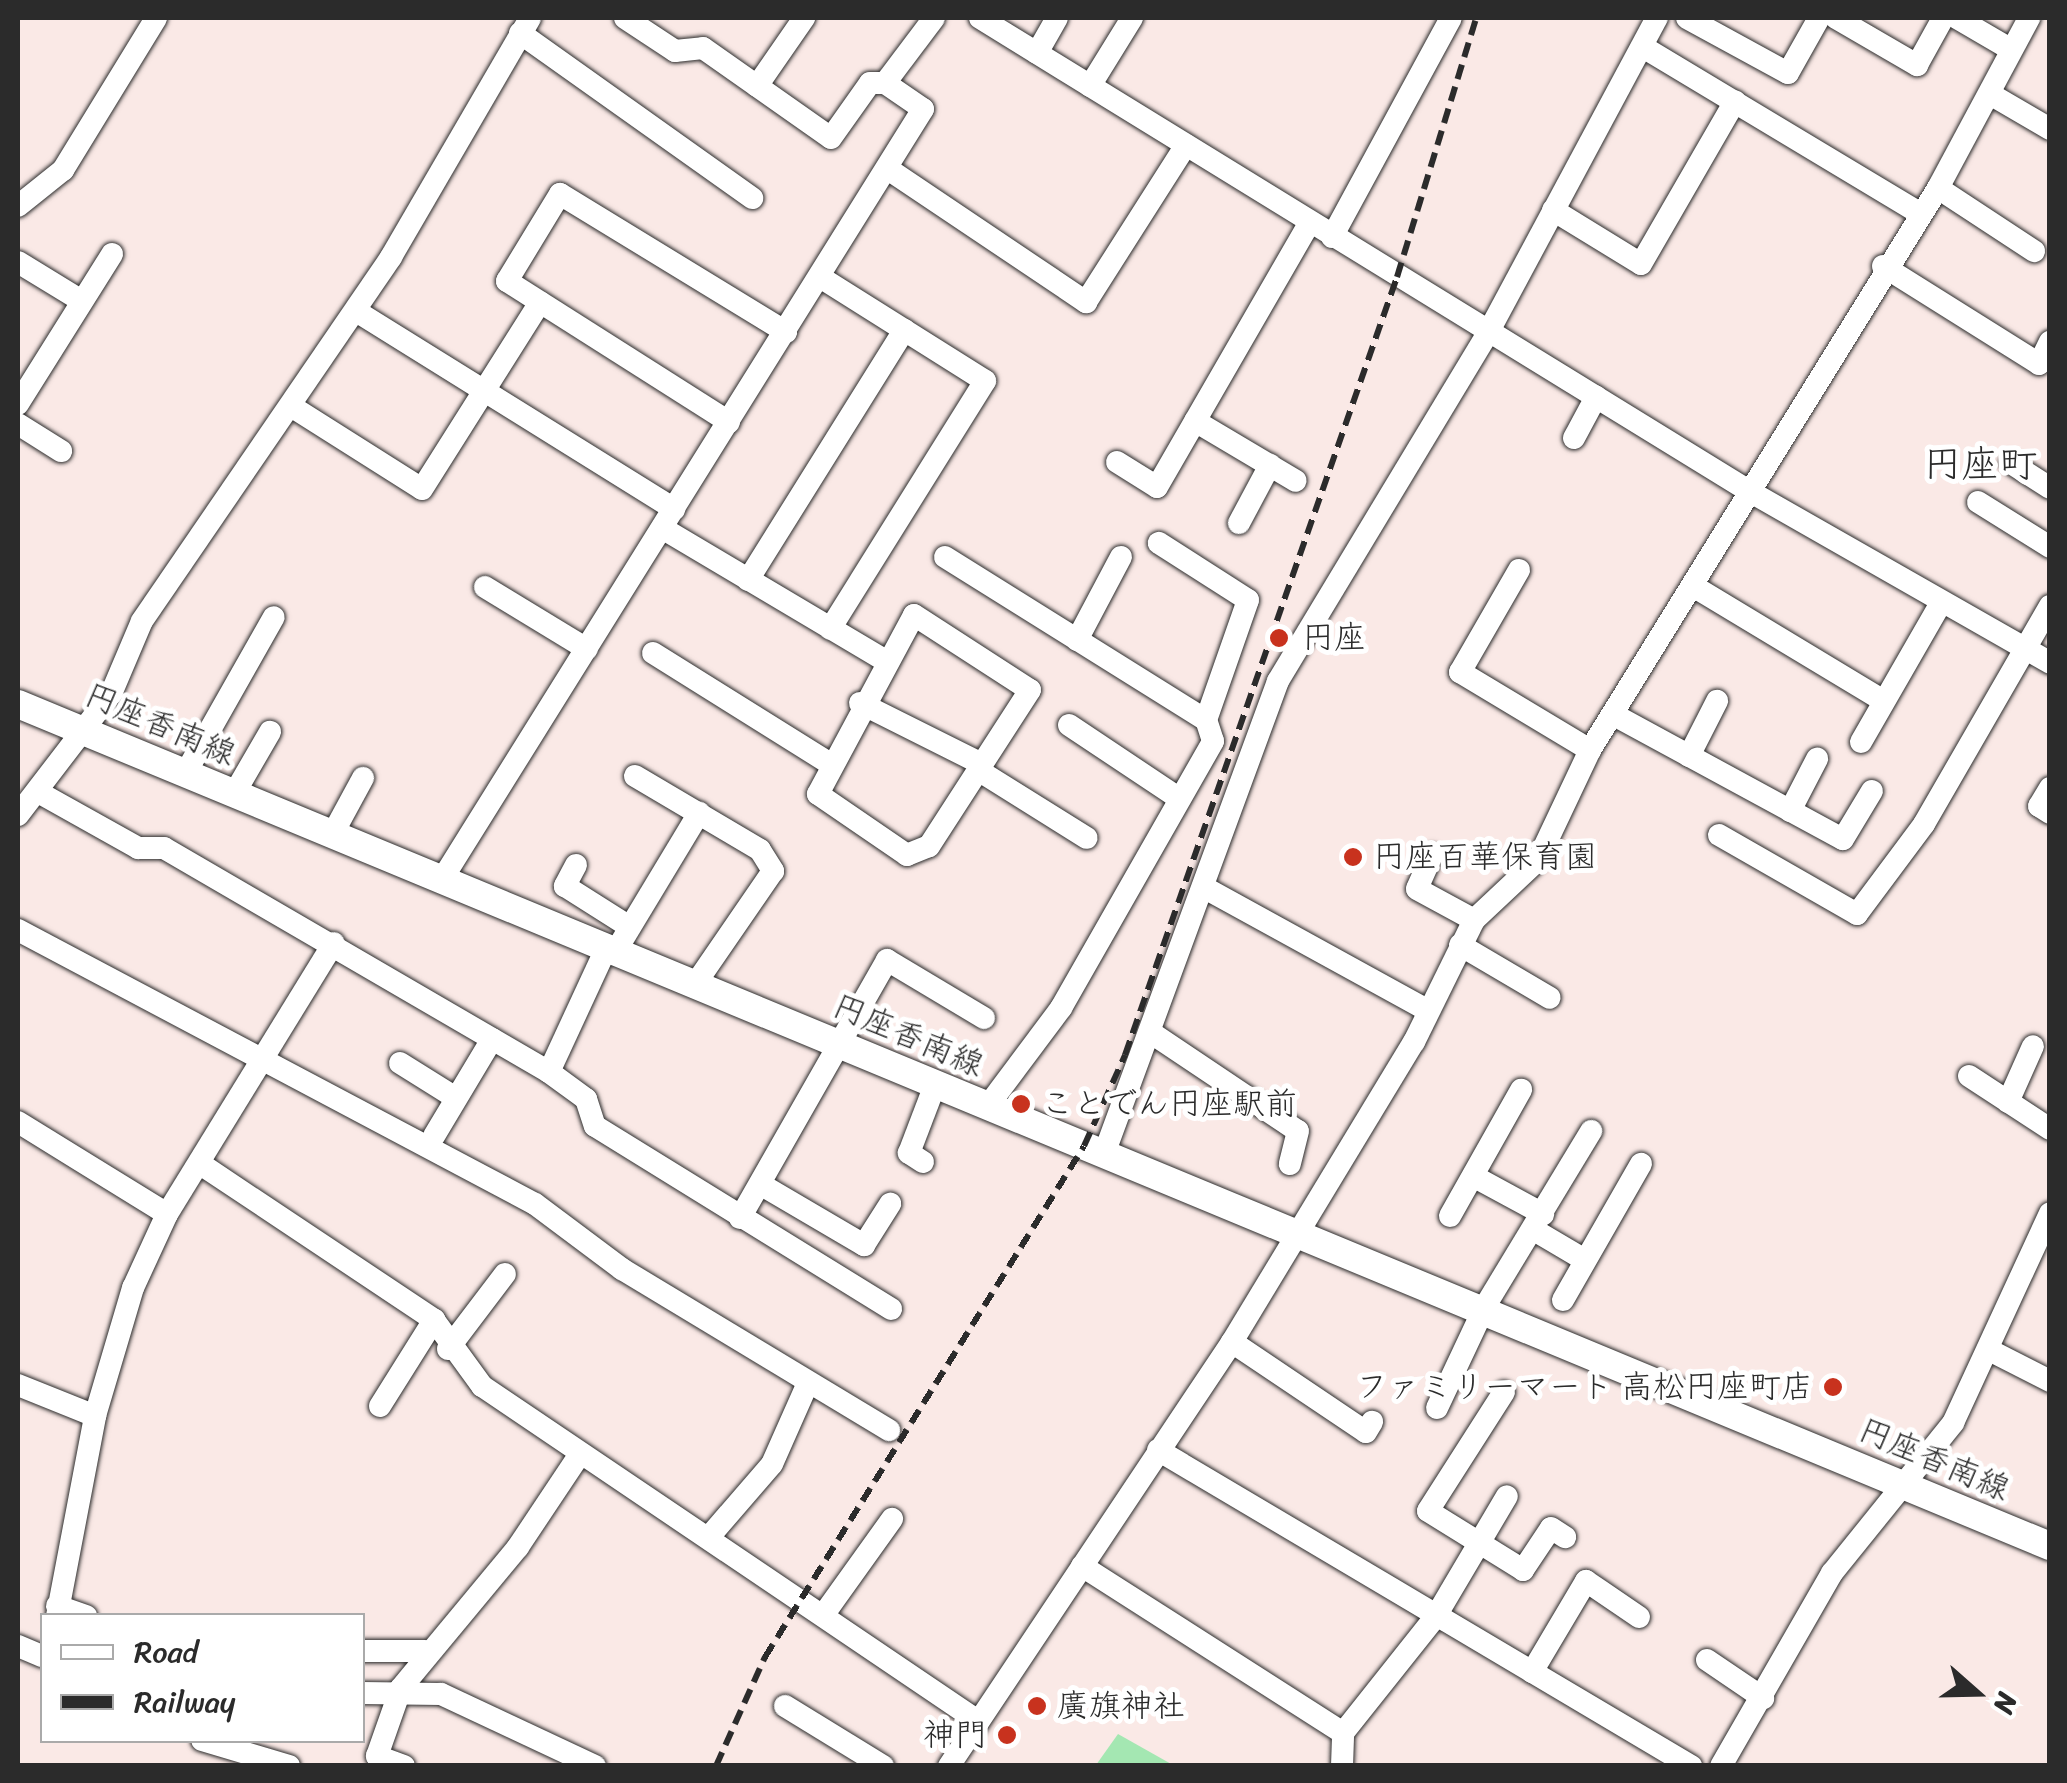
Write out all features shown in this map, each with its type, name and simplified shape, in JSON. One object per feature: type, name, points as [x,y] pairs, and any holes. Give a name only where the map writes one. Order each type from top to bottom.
[{"type":"main road","name":"円座香南線","points":[[18,704],[610,953],[1298,1231],[2050,1546]]},
{"type":"street","points":[[18,206],[64,170],[156,18]]},
{"type":"street","points":[[441,881],[923,109],[885,83],[870,83],[831,138],[702,48],[675,51],[624,18]]},
{"type":"street","points":[[757,86],[804,18]]},
{"type":"street","points":[[885,83],[934,18]]},
{"type":"street","points":[[980,18],[1749,491],[2050,664]]},
{"type":"street","points":[[1036,52],[1057,18]]},
{"type":"street","points":[[1090,86],[1132,18]]},
{"type":"street","points":[[1332,237],[1451,18]]},
{"type":"street","points":[[1104,1154],[1153,1034],[1278,682],[1490,330],[1658,18]]},
{"type":"street","points":[[1687,18],[1788,73],[1819,18]]},
{"type":"street","points":[[1836,18],[1916,65],[1955,18],[2010,49]]},
{"type":"street","points":[[949,1766],[1232,1342],[1474,920],[1538,860],[1590,750],[1616,716],[1916,211],[1938,188],[2029,18]]},
{"type":"street","points":[[18,815],[81,730],[260,442],[294,408],[525,25],[752,198]]},
{"type":"street","points":[[1643,47],[1916,211]]},
{"type":"street","points":[[1990,94],[2050,129]]},
{"type":"street","points":[[1553,210],[1642,264],[1735,101]]},
{"type":"street","points":[[888,170],[1086,302],[1186,145]]},
{"type":"street","points":[[1938,188],[2034,251]]},
{"type":"street","points":[[730,422],[508,281],[560,194],[786,332]]},
{"type":"street","points":[[1117,462],[1156,487],[1310,222]]},
{"type":"street","points":[[61,451],[18,421],[82,301],[112,254]]},
{"type":"street","points":[[18,262],[82,301]]},
{"type":"street","points":[[1883,266],[2040,364],[2050,342]]},
{"type":"street","points":[[820,277],[984,382],[830,629]]},
{"type":"street","points":[[294,408],[422,489],[540,302]]},
{"type":"street","points":[[356,311],[483,392],[668,519],[748,580],[884,660]]},
{"type":"street","points":[[748,580],[904,330]]},
{"type":"street","points":[[1574,438],[1596,398]]},
{"type":"street","points":[[1195,421],[1296,481]]},
{"type":"street","points":[[2011,463],[2050,488]]},
{"type":"street","points":[[1238,524],[1270,465]]},
{"type":"street","points":[[1978,502],[2050,547]]},
{"type":"street","points":[[987,1107],[1061,1008],[1177,797],[1213,740],[1206,720],[1248,600],[1160,542]]},
{"type":"street","points":[[1078,640],[1121,556]]},
{"type":"street","points":[[945,557],[1206,720]]},
{"type":"street","points":[[1519,570],[1460,672],[1590,750]]},
{"type":"street","points":[[1692,586],[1884,701]]},
{"type":"street","points":[[485,587],[587,648]]},
{"type":"street","points":[[1861,742],[1941,603]]},
{"type":"street","points":[[1719,836],[1858,914],[1924,824],[2050,606]]},
{"type":"street","points":[[914,615],[1030,690],[929,846],[907,855],[818,794],[884,660],[914,615]]},
{"type":"street","points":[[185,774],[231,702],[230,680],[274,617]]},
{"type":"street","points":[[653,652],[832,764]]},
{"type":"street","points":[[1689,756],[1716,701]]},
{"type":"street","points":[[860,703],[980,767],[1087,838]]},
{"type":"street","points":[[1616,716],[1843,839],[1872,791]]},
{"type":"street","points":[[1070,725],[1177,797]]},
{"type":"street","points":[[234,794],[270,732]]},
{"type":"street","points":[[1790,811],[1817,759]]},
{"type":"street","points":[[635,776],[760,850],[773,872],[694,986]]},
{"type":"street","points":[[332,835],[362,778]]},
{"type":"street","points":[[2050,788],[2039,806],[2050,812]]},
{"type":"street","points":[[38,792],[138,848],[164,848],[334,943],[549,1072],[586,1099],[595,1126],[891,1310]]},
{"type":"street","points":[[549,1072],[625,924],[700,813]]},
{"type":"street","points":[[1432,855],[1416,889],[1474,920]]},
{"type":"street","points":[[576,865],[566,886],[625,924]]},
{"type":"street","points":[[1205,888],[1425,1009]]},
{"type":"street","points":[[18,930],[156,1010],[261,1058],[535,1204],[807,1384],[889,1430]]},
{"type":"street","points":[[57,1611],[94,1416],[113,1340],[167,1214],[334,943]]},
{"type":"street","points":[[1460,945],[1550,998]]},
{"type":"street","points":[[740,1218],[843,1046],[887,960],[984,1018]]},
{"type":"street","points":[[1153,1034],[1298,1131],[1290,1164]]},
{"type":"street","points":[[434,1136],[492,1039]]},
{"type":"street","points":[[2008,1102],[2033,1046]]},
{"type":"street","points":[[400,1063],[456,1098]]},
{"type":"street","points":[[1969,1076],[2050,1129]]},
{"type":"street","points":[[924,1162],[909,1152],[935,1085]]},
{"type":"street","points":[[1450,1216],[1522,1090]]},
{"type":"street","points":[[18,1122],[167,1214]]},
{"type":"street","points":[[1482,1421],[1441,1400],[1484,1308],[1591,1131]]},
{"type":"street","points":[[199,1163],[434,1320],[448,1349],[482,1386],[978,1721]]},
{"type":"street","points":[[1563,1300],[1640,1164]]},
{"type":"street","points":[[1474,1176],[1585,1260]]},
{"type":"street","points":[[760,1184],[864,1245],[890,1204]]},
{"type":"street","points":[[1721,1766],[1832,1573],[1907,1486],[1993,1352],[2029,1249],[2049,1215]]},
{"type":"street","points":[[2029,1249],[2050,1262]]},
{"type":"street","points":[[448,1349],[505,1274]]},
{"type":"street","points":[[380,1406],[434,1320]]},
{"type":"street","points":[[1232,1342],[1366,1432],[1372,1422]]},
{"type":"street","points":[[1993,1352],[2050,1381]]},
{"type":"street","points":[[708,1538],[772,1464],[807,1384]]},
{"type":"street","points":[[18,1385],[94,1416]]},
{"type":"street","points":[[1504,1392],[1428,1510],[1524,1570],[1551,1528],[1564,1537]]},
{"type":"street","points":[[1158,1450],[1691,1766]]},
{"type":"street","points":[[404,1766],[376,1760],[400,1688],[425,1651],[518,1548],[580,1454]]},
{"type":"street","points":[[1342,1766],[1343,1732],[1436,1616],[1507,1496]]},
{"type":"street","points":[[824,1614],[892,1519]]},
{"type":"street","points":[[1082,1566],[1343,1732]]},
{"type":"street","points":[[1532,1672],[1586,1581],[1639,1617]]},
{"type":"street","points":[[365,1651],[425,1651]]},
{"type":"street","points":[[1707,1660],[1763,1698]]},
{"type":"street","points":[[365,1693],[400,1688],[527,1728],[595,1766]]},
{"type":"street","points":[[785,1706],[884,1766]]},
{"type":"street","points":[[212,1743],[289,1766]]},
{"type":"green space","points":[[1118,1734],[1173,1765],[1096,1765]]},
{"type":"railway","points":[[716,1766],[765,1657],[1084,1146],[1125,1055],[1397,277],[1476,18]]},
{"type":"place","name":"円座","points":[[1279,638]]},
{"type":"place","name":"円座百華保育園","points":[[1353,857]]},
{"type":"place","name":"ことでん円座駅前","points":[[1021,1104]]},
{"type":"place","name":"ファミリーマート 高松円座町店","points":[[1833,1387]]},
{"type":"place","name":"廣旗神社","points":[[1037,1706]]},
{"type":"place","name":"神門","points":[[1007,1735]]},
{"type":"district","name":"円座町","points":[[1980,465]]}]
